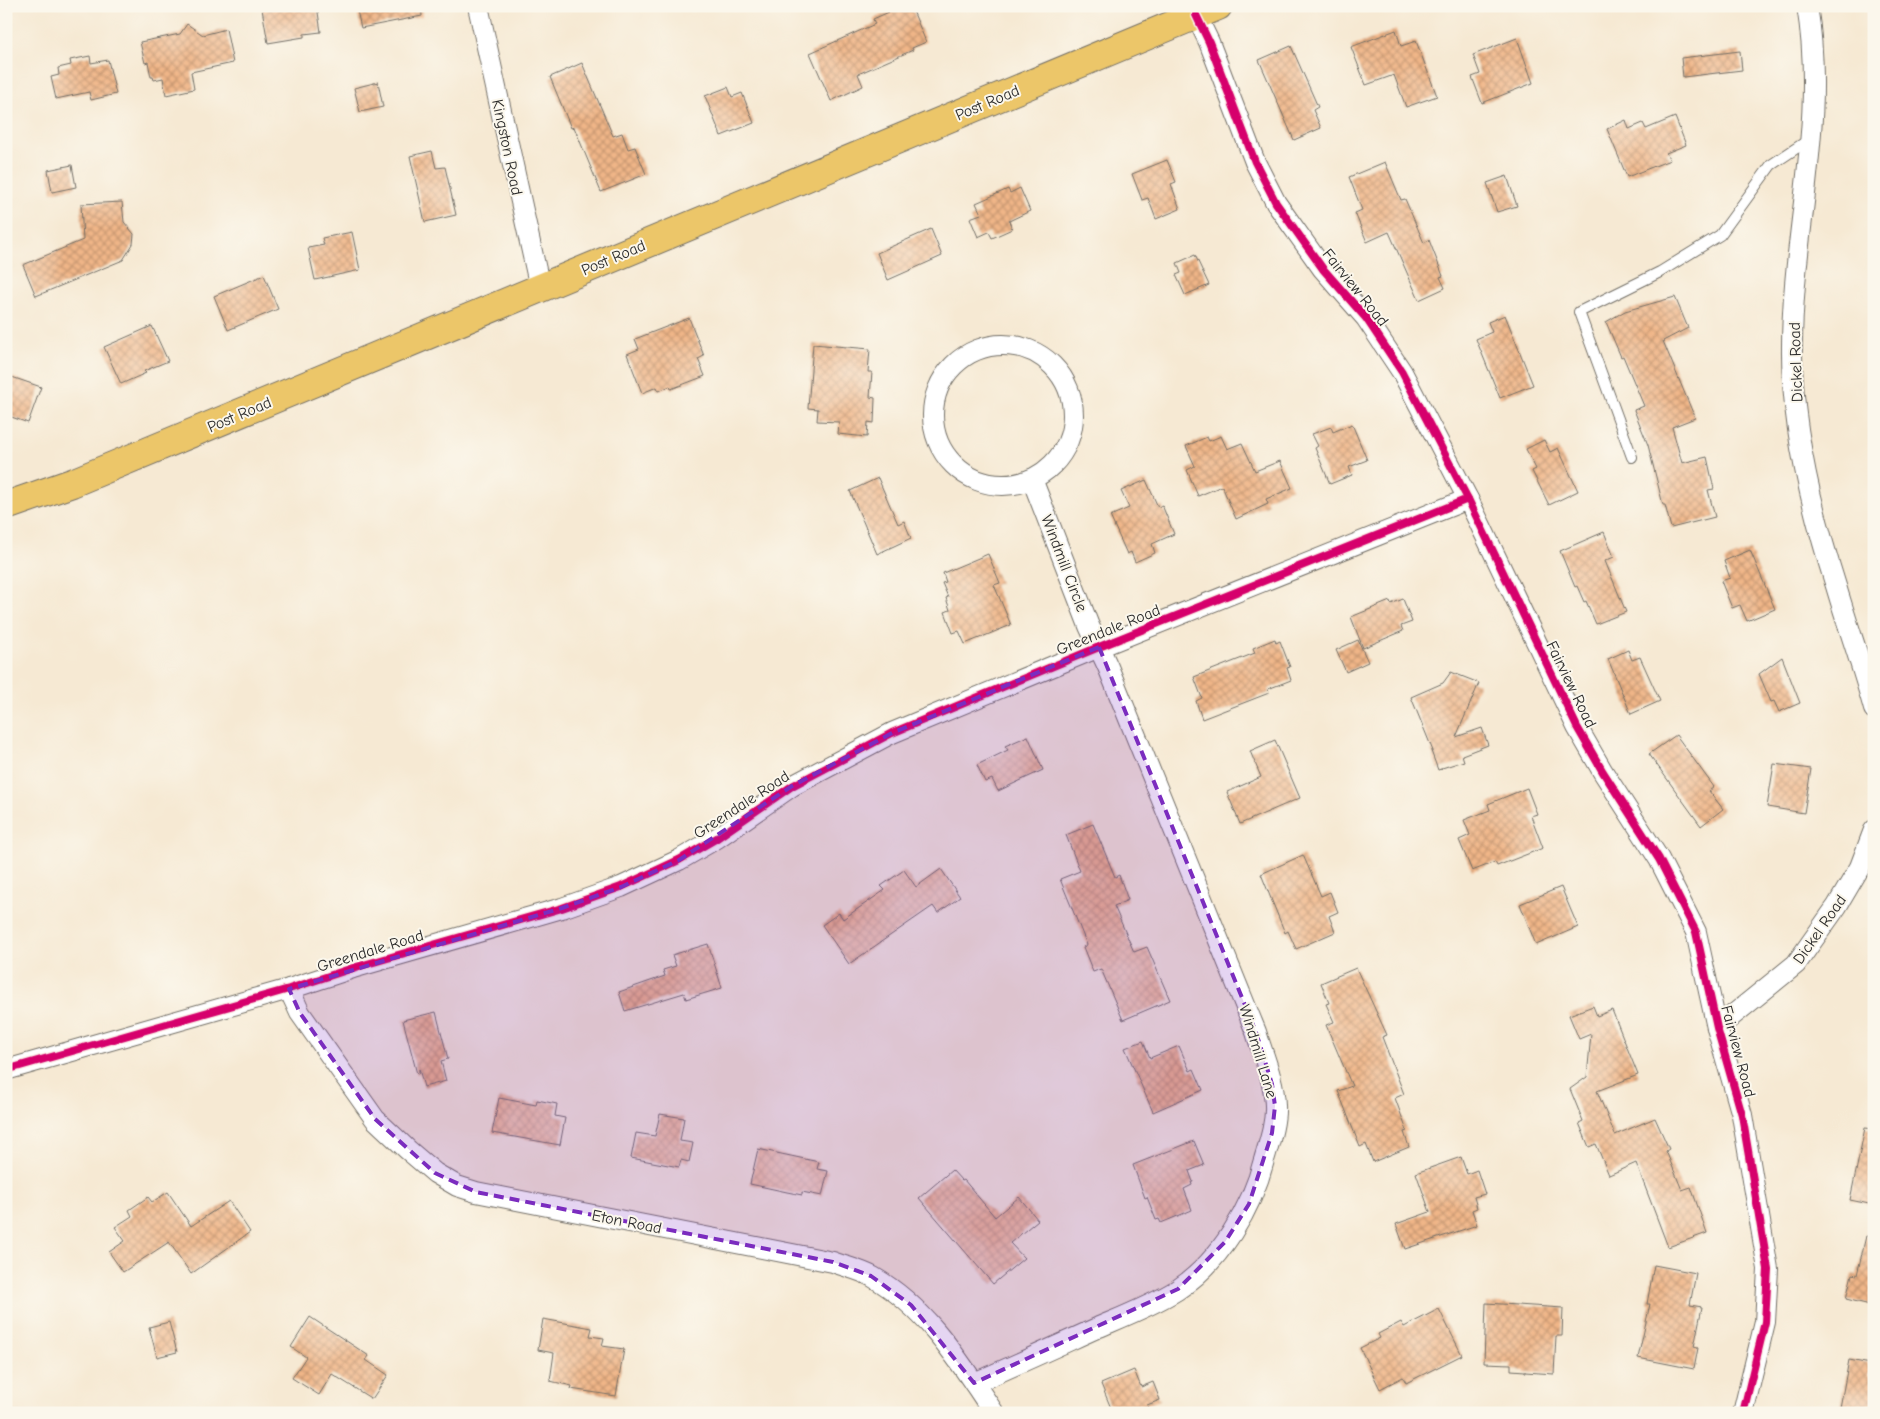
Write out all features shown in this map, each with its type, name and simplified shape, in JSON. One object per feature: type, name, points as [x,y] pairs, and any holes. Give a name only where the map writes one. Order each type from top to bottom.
[{"type":"main road","name":"Post Road","points":[[6,506],[72,483],[1207,11]]},
{"type":"street","name":"Kingston Road","points":[[478,6],[540,288]]},
{"type":"street","name":"Dickel Road","points":[[1807,6],[1812,38],[1813,95],[1811,138],[1795,274],[1792,352],[1793,390],[1812,503],[1835,586],[1874,709]]},
{"type":"street","name":"Fairview Road","points":[[1207,11],[1208,42],[1255,162],[1276,203],[1323,269],[1366,318],[1402,372],[1468,499],[1577,727],[1603,772],[1659,859],[1696,932],[1717,1028],[1742,1116],[1768,1269],[1765,1322],[1743,1413]]},
{"type":"street","points":[[1004,344],[1027,348],[1047,359],[1062,376],[1071,395],[1073,420],[1068,444],[1052,466],[1032,479],[1015,485],[1000,486],[979,481],[956,468],[939,446],[933,424],[932,406],[937,389],[946,372],[964,355],[985,346],[1004,344]]},
{"type":"street","name":"Windmill Circle","points":[[1032,479],[1098,647]]},
{"type":"street","name":"Greendale Road","points":[[6,1070],[562,908],[621,887],[679,860],[724,833],[792,786],[892,733],[1098,647],[1468,499]]},
{"type":"street","name":"Windmill Lane","points":[[974,1383],[1142,1308],[1178,1289],[1203,1268],[1225,1242],[1249,1204],[1260,1178],[1272,1133],[1276,1106],[1272,1084],[1256,1032],[1098,647]]},
{"type":"street","name":"Dickel Road","points":[[1717,1028],[1796,964],[1837,906],[1860,867],[1874,830]]},
{"type":"street","name":"Eton Road","points":[[289,989],[300,1013],[375,1119],[435,1173],[476,1192],[834,1262],[871,1276],[912,1305],[938,1333],[994,1413]]},
{"type":"lane","points":[[1632,456],[1579,312],[1660,272],[1720,235],[1771,165],[1811,138]]},
{"type":"highlighted area","points":[[1099,647],[1256,1032],[1272,1084],[1275,1106],[1272,1133],[1249,1204],[1225,1242],[1178,1289],[974,1383],[911,1305],[871,1276],[833,1262],[476,1192],[435,1173],[375,1119],[300,1013],[289,989],[562,908],[621,887],[679,860],[792,786],[892,733]]},
{"type":"building","points":[[276,6],[317,6],[321,32],[268,43],[262,9]]},
{"type":"building","points":[[356,6],[421,6],[422,16],[361,28]]},
{"type":"building","points":[[887,6],[911,6],[926,42],[912,48],[913,50],[858,74],[863,86],[831,101],[810,53],[875,24],[873,19],[889,12]]},
{"type":"building","points":[[187,24],[203,35],[226,29],[233,63],[191,72],[194,89],[166,95],[163,78],[154,80],[151,77],[148,62],[145,63],[140,42],[180,34]]},
{"type":"building","points":[[1396,30],[1401,46],[1416,41],[1437,96],[1406,107],[1394,75],[1366,85],[1351,47]]},
{"type":"building","points":[[1517,38],[1533,83],[1482,103],[1472,77],[1480,74],[1473,55]]},
{"type":"building","points":[[1291,46],[1318,107],[1313,110],[1321,128],[1294,140],[1259,60]]},
{"type":"building","points":[[1740,51],[1742,70],[1683,77],[1681,58]]},
{"type":"building","points":[[90,56],[91,63],[108,60],[116,94],[91,100],[89,92],[56,99],[51,77],[59,75],[58,68],[71,65],[70,60]]},
{"type":"building","points":[[582,63],[613,136],[622,133],[628,149],[635,147],[646,174],[601,192],[574,127],[571,128],[550,77]]},
{"type":"building","points":[[378,82],[383,107],[360,112],[354,88]]},
{"type":"building","points":[[728,87],[732,97],[742,93],[754,123],[721,136],[705,96]]},
{"type":"building","points":[[1675,117],[1686,145],[1666,153],[1670,160],[1627,177],[1607,129],[1626,120],[1629,129],[1643,123],[1646,129]]},
{"type":"building","points":[[432,151],[436,168],[445,167],[456,215],[425,222],[410,156]]},
{"type":"building","points":[[1167,160],[1176,182],[1171,184],[1180,209],[1156,219],[1148,198],[1142,200],[1132,174]]},
{"type":"building","points":[[1385,162],[1401,200],[1405,199],[1424,243],[1429,240],[1443,276],[1440,277],[1445,288],[1419,300],[1389,232],[1367,242],[1355,213],[1362,210],[1349,177]]},
{"type":"building","points":[[72,165],[76,187],[52,192],[48,170]]},
{"type":"building","points":[[1507,176],[1517,206],[1497,212],[1487,183]]},
{"type":"building","points":[[1020,188],[1030,211],[1009,221],[1012,229],[992,238],[989,232],[978,237],[970,218],[981,214],[976,203],[1008,189],[1010,193]]},
{"type":"building","points":[[122,202],[124,222],[134,234],[133,244],[123,260],[36,296],[23,265],[83,240],[81,204]]},
{"type":"building","points":[[931,229],[942,256],[888,280],[877,253]]},
{"type":"building","points":[[352,232],[360,270],[315,280],[308,248],[324,245],[322,238]]},
{"type":"building","points":[[1195,255],[1209,285],[1185,295],[1176,275],[1181,273],[1177,263]]},
{"type":"building","points":[[264,275],[278,309],[228,330],[214,296]]},
{"type":"building","points":[[1675,297],[1688,328],[1663,341],[1695,418],[1672,427],[1682,463],[1707,457],[1714,489],[1708,490],[1715,517],[1671,528],[1665,505],[1663,505],[1648,445],[1634,410],[1644,406],[1606,322],[1625,311]]},
{"type":"building","points":[[1505,315],[1533,385],[1500,398],[1476,339],[1492,332],[1488,322]]},
{"type":"building","points":[[689,318],[704,356],[698,359],[705,376],[671,389],[670,386],[659,391],[657,387],[642,393],[627,354],[639,349],[635,339]]},
{"type":"building","points":[[152,326],[168,361],[144,371],[146,373],[121,384],[104,347]]},
{"type":"building","points":[[813,344],[870,349],[868,372],[872,372],[870,397],[875,398],[874,423],[868,422],[867,437],[838,434],[839,422],[817,421],[818,409],[808,408]]},
{"type":"building","points":[[6,375],[41,387],[28,423],[6,415]]},
{"type":"building","points":[[1352,424],[1367,460],[1349,467],[1352,475],[1330,484],[1315,448],[1318,446],[1312,434],[1331,427],[1333,432]]},
{"type":"building","points":[[1221,436],[1227,449],[1242,443],[1255,471],[1280,461],[1292,488],[1266,499],[1268,504],[1236,519],[1222,486],[1198,496],[1187,470],[1195,466],[1186,446],[1207,437],[1209,441]]},
{"type":"building","points":[[1544,440],[1550,452],[1558,448],[1578,491],[1549,505],[1532,471],[1536,469],[1526,449]]},
{"type":"building","points":[[878,478],[898,524],[904,521],[911,538],[877,554],[850,491]]},
{"type":"building","points":[[1146,480],[1158,507],[1162,505],[1174,534],[1152,544],[1155,553],[1135,562],[1131,552],[1127,554],[1110,516],[1129,508],[1121,491]]},
{"type":"building","points":[[1604,532],[1614,557],[1605,561],[1626,612],[1596,624],[1586,601],[1584,602],[1577,586],[1575,587],[1560,551]]},
{"type":"building","points":[[1750,550],[1775,609],[1747,621],[1740,605],[1732,608],[1721,581],[1730,578],[1724,561]]},
{"type":"building","points":[[988,554],[1000,583],[994,585],[1011,625],[965,644],[959,631],[953,633],[945,612],[950,610],[946,598],[948,597],[942,583],[946,582],[943,573]]},
{"type":"building","points":[[1403,599],[1412,622],[1401,626],[1403,631],[1363,648],[1351,617],[1390,601],[1391,604]]},
{"type":"building","points":[[1275,639],[1276,643],[1280,641],[1290,667],[1287,668],[1291,680],[1268,689],[1269,693],[1202,719],[1196,701],[1202,698],[1194,677],[1255,653],[1253,648]]},
{"type":"building","points":[[1358,640],[1368,662],[1346,672],[1336,650]]},
{"type":"building","points":[[1628,650],[1632,660],[1640,657],[1660,701],[1631,714],[1608,659]]},
{"type":"building","points":[[1782,657],[1800,703],[1779,712],[1774,701],[1771,702],[1759,674]]},
{"type":"building","points":[[1451,672],[1479,683],[1456,737],[1482,728],[1488,745],[1462,755],[1464,761],[1438,770],[1431,751],[1433,751],[1411,697],[1443,683]]},
{"type":"building","points":[[1676,735],[1714,787],[1709,791],[1723,809],[1701,826],[1649,754]]},
{"type":"building","points":[[1028,736],[1043,770],[998,791],[992,779],[985,782],[977,765],[1008,750],[1005,746]]},
{"type":"building","points":[[1275,740],[1300,798],[1240,824],[1227,792],[1261,777],[1250,751]]},
{"type":"building","points":[[1774,764],[1811,769],[1804,813],[1767,807]]},
{"type":"building","points":[[1527,788],[1537,814],[1531,816],[1543,848],[1497,866],[1495,862],[1472,871],[1459,840],[1470,835],[1464,820],[1490,810],[1488,804]]},
{"type":"building","points":[[1093,824],[1115,877],[1119,875],[1128,900],[1114,906],[1134,952],[1147,947],[1170,1000],[1123,1020],[1101,969],[1093,972],[1083,947],[1087,945],[1060,879],[1080,871],[1066,835]]},
{"type":"building","points":[[1303,855],[1321,896],[1330,892],[1338,912],[1329,916],[1335,932],[1296,949],[1288,931],[1285,933],[1261,874]]},
{"type":"building","points":[[941,869],[960,897],[938,913],[933,906],[849,964],[822,925],[839,913],[843,919],[885,890],[881,886],[904,870],[916,887]]},
{"type":"building","points":[[1561,887],[1578,927],[1536,945],[1520,904]]},
{"type":"building","points":[[708,944],[722,988],[686,999],[684,993],[625,1011],[619,992],[665,976],[663,970],[676,966],[672,955]]},
{"type":"building","points":[[1356,968],[1387,1035],[1382,1037],[1404,1094],[1395,1098],[1407,1131],[1404,1132],[1409,1147],[1373,1162],[1366,1144],[1360,1147],[1338,1091],[1352,1086],[1326,1025],[1334,1022],[1326,1004],[1329,1003],[1321,983]]},
{"type":"building","points":[[1593,1006],[1597,1016],[1612,1010],[1638,1075],[1597,1091],[1615,1135],[1655,1118],[1669,1149],[1666,1151],[1682,1190],[1691,1187],[1707,1233],[1668,1247],[1636,1163],[1609,1175],[1596,1144],[1589,1147],[1579,1123],[1583,1121],[1570,1089],[1587,1077],[1591,1034],[1579,1039],[1569,1015]]},
{"type":"building","points":[[436,1012],[448,1059],[441,1061],[446,1081],[424,1087],[419,1069],[417,1074],[403,1020]]},
{"type":"building","points":[[1143,1041],[1150,1058],[1179,1046],[1190,1071],[1194,1069],[1203,1090],[1153,1112],[1125,1048]]},
{"type":"building","points":[[499,1098],[536,1105],[537,1100],[557,1104],[555,1116],[565,1118],[560,1145],[492,1133]]},
{"type":"building","points":[[660,1114],[684,1118],[680,1141],[693,1143],[689,1162],[681,1160],[679,1167],[631,1158],[636,1133],[655,1136]]},
{"type":"building","points":[[1865,1128],[1874,1129],[1874,1205],[1850,1200]]},
{"type":"building","points":[[1194,1141],[1204,1165],[1189,1171],[1193,1182],[1191,1182],[1192,1185],[1184,1189],[1192,1210],[1161,1223],[1159,1219],[1156,1220],[1147,1197],[1145,1198],[1133,1165]]},
{"type":"building","points":[[758,1149],[819,1162],[817,1169],[828,1171],[822,1196],[802,1192],[802,1195],[750,1184]]},
{"type":"building","points":[[1461,1157],[1467,1174],[1477,1170],[1485,1194],[1474,1197],[1477,1208],[1472,1210],[1477,1225],[1405,1249],[1396,1224],[1430,1212],[1416,1173]]},
{"type":"building","points":[[952,1170],[962,1181],[964,1180],[995,1217],[1019,1197],[1038,1220],[1010,1243],[1024,1258],[993,1284],[919,1198]]},
{"type":"building","points":[[168,1192],[191,1226],[229,1201],[250,1232],[191,1274],[169,1242],[123,1272],[109,1252],[125,1241],[115,1227],[132,1216],[129,1210],[148,1197],[152,1202]]},
{"type":"building","points":[[1866,1236],[1874,1237],[1874,1306],[1846,1299],[1852,1274],[1857,1275]]},
{"type":"building","points":[[1654,1265],[1696,1273],[1690,1305],[1702,1307],[1694,1347],[1698,1348],[1694,1369],[1638,1358],[1650,1304],[1647,1304]]},
{"type":"building","points":[[1486,1303],[1563,1308],[1562,1336],[1556,1336],[1554,1374],[1511,1370],[1511,1364],[1484,1363]]},
{"type":"building","points":[[1439,1309],[1462,1355],[1406,1383],[1403,1377],[1380,1389],[1360,1348],[1380,1338],[1378,1334],[1401,1322],[1404,1327]]},
{"type":"building","points":[[310,1317],[369,1356],[366,1360],[388,1375],[372,1399],[332,1374],[319,1395],[292,1378],[306,1357],[291,1347]]},
{"type":"building","points":[[543,1319],[592,1328],[590,1336],[604,1338],[602,1346],[624,1349],[616,1396],[571,1389],[572,1386],[550,1381],[554,1353],[538,1350]]},
{"type":"building","points":[[169,1322],[177,1352],[157,1357],[149,1327]]},
{"type":"building","points":[[1849,1360],[1871,1364],[1868,1375],[1874,1376],[1874,1413],[1839,1413]]},
{"type":"building","points":[[1134,1370],[1141,1387],[1153,1382],[1160,1400],[1147,1405],[1151,1413],[1113,1413],[1101,1384]]},
{"type":"cycle path","points":[[1196,15],[1209,42],[1255,162],[1276,203],[1323,269],[1366,318],[1402,372],[1468,499],[1577,727],[1603,772],[1659,859],[1696,932],[1717,1028],[1742,1115],[1768,1269],[1765,1322],[1743,1413]]},
{"type":"cycle path","points":[[6,1070],[562,908],[621,887],[679,860],[717,838],[792,786],[892,733],[1099,647],[1468,499]]}]
